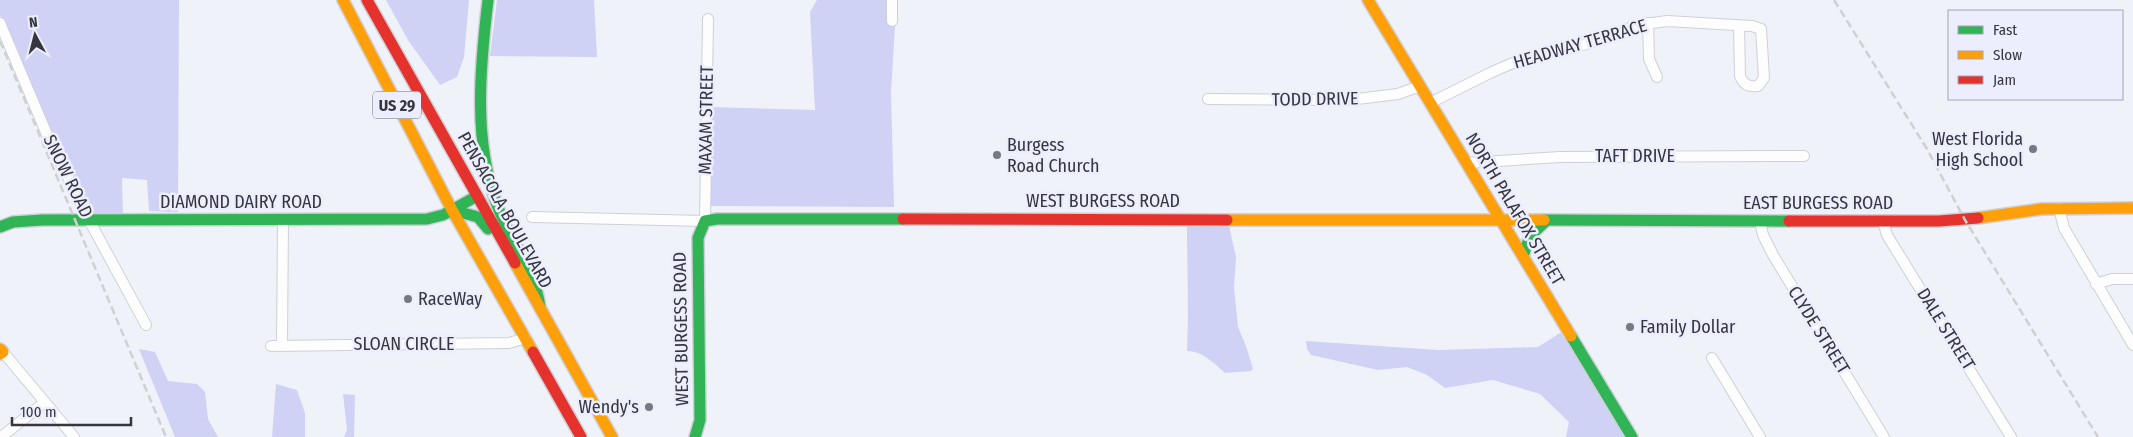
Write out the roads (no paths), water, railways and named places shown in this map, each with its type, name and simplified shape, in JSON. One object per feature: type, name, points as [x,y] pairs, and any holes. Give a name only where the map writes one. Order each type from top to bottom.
[{"type":"main road","name":"US 29","points":[[343,0],[452,210],[581,437]]},
{"type":"main road","name":"PENSACOLA BOULEVARD","points":[[367,0],[477,196],[536,308],[612,437]]},
{"type":"main road","points":[[488,0],[480,83],[486,156],[497,204],[511,237],[539,290],[536,308]]},
{"type":"main road","name":"NORTH PALAFOX STREET","points":[[1368,0],[1632,437]]},
{"type":"main road","name":"DIAMOND DAIRY ROAD","points":[[14,222],[427,219],[452,210],[477,196]]},
{"type":"main road","name":"EAST BURGESS ROAD","points":[[1502,221],[1965,220],[2059,208],[2133,208]]},
{"type":"main road","points":[[452,210],[474,214],[483,220],[536,308]]},
{"type":"main road","name":"WEST BURGESS ROAD","points":[[695,437],[700,420],[698,238],[705,221],[723,219],[1082,218],[1502,221]]},
{"type":"main road","points":[[1523,256],[1524,244],[1529,233],[1546,221]]},
{"type":"main road","points":[[0,227],[14,222]]},
{"type":"main road","points":[[515,319],[536,308]]},
{"type":"street","points":[[892,0],[892,22]]},
{"type":"street","name":"MAXAM STREET","points":[[705,221],[708,19]]},
{"type":"street","name":"HEADWAY TERRACE","points":[[1430,102],[1524,58],[1591,43],[1638,24],[1667,21],[1738,25],[1761,29],[1764,78],[1758,86],[1750,86],[1744,83],[1740,76],[1738,25]]},
{"type":"street","name":"SNOW ROAD","points":[[0,23],[48,137],[89,220],[146,325]]},
{"type":"street","points":[[1648,23],[1649,59],[1657,77]]},
{"type":"street","name":"TODD DRIVE","points":[[1208,99],[1349,100],[1398,94],[1420,86]]},
{"type":"street","name":"TAFT DRIVE","points":[[1467,164],[1552,157],[1804,156]]},
{"type":"street","points":[[2059,208],[2064,228],[2133,345]]},
{"type":"street","name":"WEST BURGESS ROAD","points":[[532,217],[705,221]]},
{"type":"street","name":"SLOAN CIRCLE","points":[[283,219],[276,345],[508,343],[526,338]]},
{"type":"street","name":"CLYDE STREET","points":[[1760,221],[1763,235],[1773,255],[1884,437]]},
{"type":"street","name":"DALE STREET","points":[[1884,221],[1887,235],[2011,437]]},
{"type":"street","name":"DIAMOND DAIRY ROAD","points":[[0,222],[14,222]]},
{"type":"street","points":[[2096,284],[2112,279],[2133,279]]},
{"type":"street","points":[[1,351],[74,437]]},
{"type":"street","points":[[1712,358],[1760,437]]},
{"type":"street","points":[[2,437],[45,402]]},
{"type":"railway","points":[[1834,0],[1927,149],[1965,220],[2098,437]]},
{"type":"railway","points":[[0,41],[166,437]]},
{"type":"place","name":"West Florida High School","points":[[2033,149]]},
{"type":"place","name":"Burgess Road Church","points":[[997,155]]},
{"type":"place","name":"RaceWay","points":[[408,299]]},
{"type":"place","name":"Family Dollar","points":[[1630,327]]},
{"type":"place","name":"Wendy's","points":[[649,407]]}]
